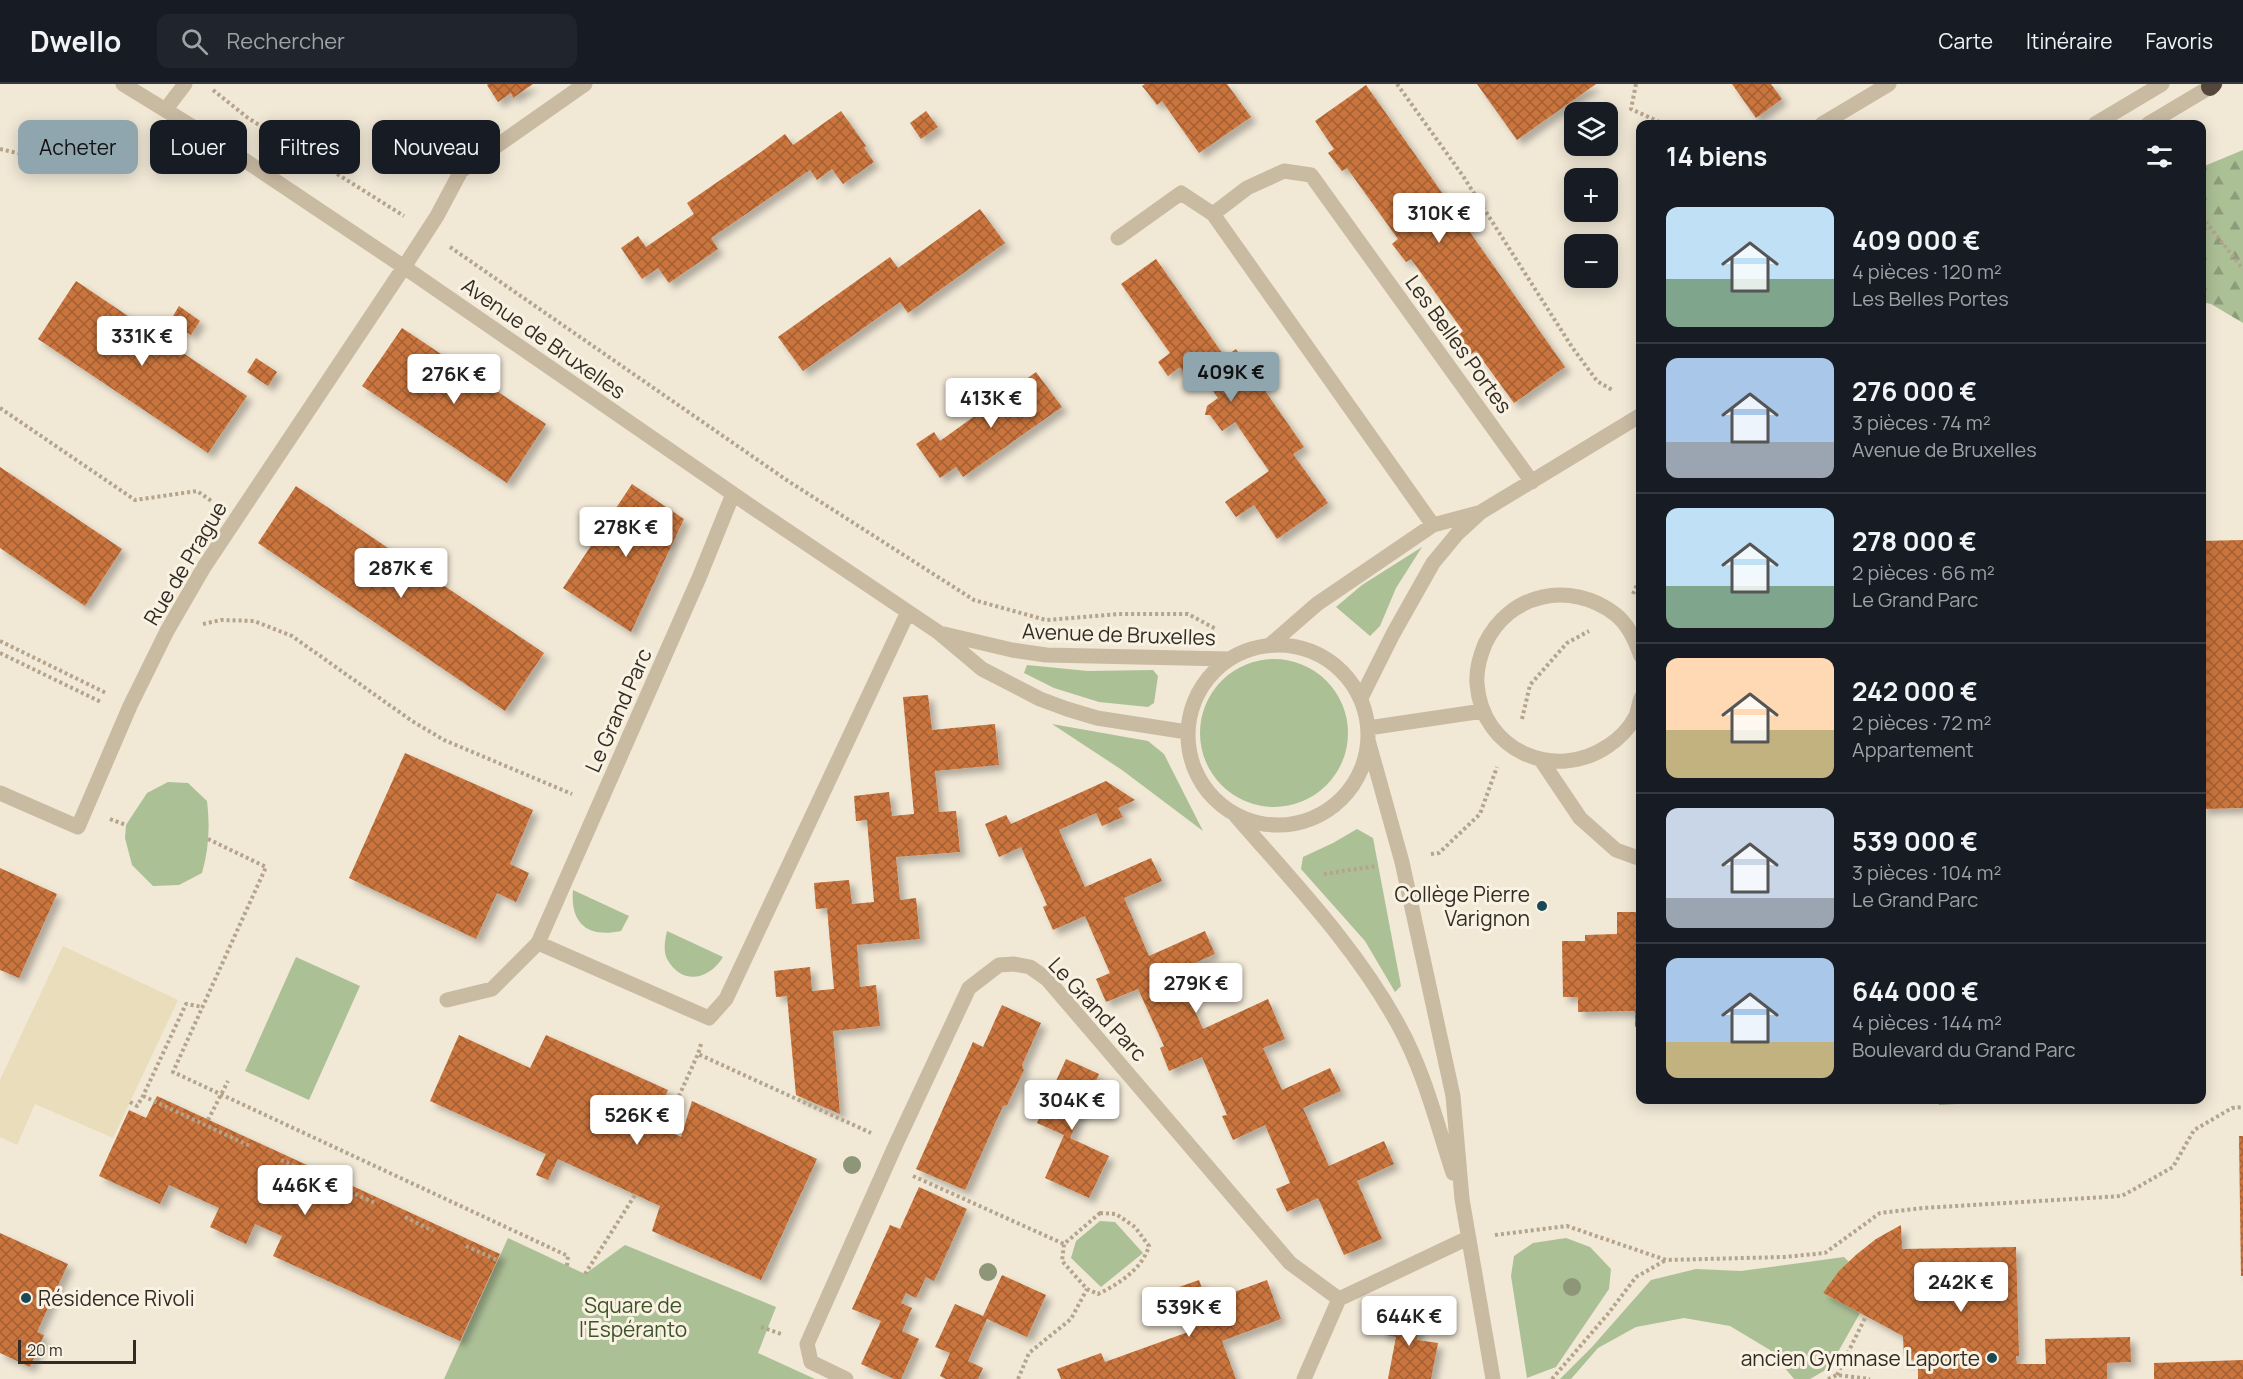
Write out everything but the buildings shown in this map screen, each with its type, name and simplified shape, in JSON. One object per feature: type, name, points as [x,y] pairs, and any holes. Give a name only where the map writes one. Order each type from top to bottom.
[{"type":"street","name":"Avenue de Bruxelles","points":[[123,84],[219,143],[404,267],[938,632],[982,669],[1040,699],[1097,718],[1188,732]]},
{"type":"street","points":[[166,110],[185,84]]},
{"type":"street","name":"Rue de Prague","points":[[0,793],[78,826],[130,706],[167,632],[204,567],[404,267],[460,171],[585,84]]},
{"type":"street","points":[[1829,120],[1889,84]]},
{"type":"street","points":[[2102,120],[2162,84]]},
{"type":"street","points":[[2155,120],[2213,85]]},
{"type":"street","name":"Les Belles Portes","points":[[1213,214],[1247,188],[1284,171],[1311,176],[1532,482]]},
{"type":"street","points":[[1118,238],[1181,194],[1213,214],[1432,525]]},
{"type":"street","points":[[1361,698],[1393,634],[1433,563],[1457,534],[1481,512],[1636,418]]},
{"type":"street","name":"Le Grand Parc","points":[[447,1000],[492,989],[538,943],[699,578],[733,494]]},
{"type":"street","points":[[1271,644],[1317,604],[1432,525],[1481,512]]},
{"type":"street","points":[[1636,642],[1634,636],[1616,615],[1592,600],[1565,594],[1537,597],[1512,610],[1492,630],[1480,656],[1477,684],[1483,711],[1493,728],[1506,742],[1523,754],[1541,760],[1569,762],[1596,754],[1618,739],[1636,714]]},
{"type":"street","points":[[538,943],[709,1018],[726,999],[908,612]]},
{"type":"street","name":"Avenue de Bruxelles","points":[[938,632],[1012,650],[1046,655],[1228,659]]},
{"type":"street","points":[[1368,734],[1357,779],[1340,800],[1320,815],[1299,823],[1277,825],[1255,822],[1234,814],[1222,806],[1203,785],[1191,760],[1188,732],[1190,714],[1198,691],[1216,668],[1228,659],[1252,648],[1271,644],[1287,644],[1303,648],[1331,661],[1343,672],[1361,698],[1368,734],[1402,862],[1453,1096],[1462,1199],[1493,1379]]},
{"type":"street","points":[[1368,734],[1483,711]]},
{"type":"street","points":[[1541,760],[1580,818],[1616,850],[1636,857]]},
{"type":"street","points":[[1234,814],[1349,948],[1385,1001],[1401,1029],[1416,1065],[1462,1199]]},
{"type":"street","name":"Le Grand Parc","points":[[846,1379],[812,1362],[807,1344],[896,1144],[969,988],[999,965],[1014,964],[1030,967],[1047,979],[1290,1263],[1339,1299]]},
{"type":"street","points":[[1304,1379],[1339,1299],[1468,1238]]},
{"type":"path","name":"Avenue de Bruxelles","points":[[205,84],[248,118],[427,231],[770,466],[788,481],[974,600],[1046,620],[1118,614],[1188,614],[1252,648]]},
{"type":"path","points":[[1397,84],[1463,176],[1572,347],[1597,381],[1614,391]]},
{"type":"path","points":[[1636,84],[1631,109],[1655,120]]},
{"type":"path","points":[[0,149],[18,153]]},
{"type":"path","points":[[2206,222],[2243,269]]},
{"type":"path","points":[[0,408],[135,500],[196,491],[237,517]]},
{"type":"path","points":[[167,632],[221,620],[254,621],[292,636],[412,721],[444,740],[599,805]]},
{"type":"path","points":[[1431,854],[1439,853],[1480,814],[1506,742],[1520,726],[1530,685],[1567,643],[1591,629]]},
{"type":"path","points":[[0,641],[130,706]]},
{"type":"path","points":[[0,653],[114,708],[130,706]]},
{"type":"path","points":[[208,839],[266,867],[174,1072],[568,1256],[567,1266]]},
{"type":"path","points":[[1319,874],[1378,865]]},
{"type":"path","points":[[130,1102],[137,1106],[143,1096],[186,1004],[203,1007]]},
{"type":"path","points":[[664,1129],[698,1054],[709,1018]]},
{"type":"path","points":[[698,1054],[896,1144]]},
{"type":"path","points":[[208,1120],[228,1081]]},
{"type":"path","points":[[143,1096],[250,1146]]},
{"type":"path","points":[[1468,1238],[1568,1226],[1666,1260],[1784,1257],[1825,1253],[1880,1213],[1923,1208],[2122,1197],[2173,1167],[2194,1130],[2232,1108],[2243,1107]]},
{"type":"path","points":[[281,1160],[311,1173]]},
{"type":"path","points":[[887,1165],[1064,1244]]},
{"type":"path","points":[[344,1189],[375,1203]]},
{"type":"path","points":[[585,1274],[634,1195]]},
{"type":"path","points":[[1100,1213],[1116,1214],[1135,1227],[1149,1246],[1146,1258],[1113,1287],[1098,1294],[1087,1289],[1062,1261],[1064,1244],[1100,1213]]},
{"type":"path","points":[[405,1217],[433,1231]]},
{"type":"path","points":[[466,1246],[497,1260]]},
{"type":"path","points":[[1552,1379],[1636,1277],[1666,1260]]},
{"type":"path","points":[[1018,1379],[1029,1353],[1071,1319],[1087,1289]]},
{"type":"path","points":[[1837,1375],[1866,1316]]},
{"type":"path","points":[[1828,1379],[1837,1375],[1870,1379]]},
{"type":"green space","points":[[2243,150],[2243,323],[2206,303],[2206,165]]},
{"type":"green space","points":[[1422,547],[1396,588],[1380,626],[1370,636],[1336,607],[1362,585]]},
{"type":"green space","points":[[1274,659],[1302,664],[1327,680],[1343,705],[1348,733],[1343,761],[1327,786],[1302,802],[1274,807],[1246,802],[1221,786],[1205,761],[1200,733],[1205,705],[1221,680],[1246,664]]},
{"type":"green space","points":[[1027,665],[1088,671],[1153,670],[1158,676],[1154,703],[1148,707],[1099,702],[1054,688],[1024,673]]},
{"type":"green space","points":[[1052,724],[1148,741],[1164,754],[1203,831],[1122,770]]},
{"type":"green space","points":[[168,782],[188,783],[207,801],[209,828],[207,846],[202,873],[179,885],[153,886],[132,865],[125,838],[126,825],[147,793]]},
{"type":"green space","points":[[1357,829],[1373,838],[1401,986],[1395,992],[1365,941],[1301,869],[1303,857]]},
{"type":"green space","points":[[573,890],[629,916],[621,931],[599,932],[584,926],[578,920],[575,912]]},
{"type":"green space","points":[[667,931],[723,957],[717,965],[703,975],[695,977],[680,973],[673,968],[666,956]]},
{"type":"green space","points":[[296,957],[360,986],[309,1100],[245,1071]]},
{"type":"green space","points":[[1100,1221],[1115,1222],[1143,1253],[1101,1287],[1071,1258],[1076,1241]]},
{"type":"green space","name":"Square de l'Espéranto","points":[[508,1238],[585,1274],[625,1245],[776,1307],[758,1353],[815,1379],[444,1379]]},
{"type":"green space","points":[[1566,1238],[1590,1247],[1611,1269],[1609,1289],[1556,1367],[1527,1378],[1511,1276],[1514,1256],[1533,1243]]},
{"type":"green space","points":[[1844,1257],[1849,1262],[1823,1293],[1860,1313],[1829,1368],[1810,1379],[1794,1379],[1770,1350],[1730,1326],[1684,1318],[1636,1327],[1598,1348],[1571,1379],[1560,1379],[1592,1347],[1651,1280],[1696,1269],[1741,1271]]},
{"type":"shaded area","points":[[63,946],[178,1000],[113,1138],[35,1104],[17,1145],[0,1137],[0,1080]]},
{"type":"place","name":"Collège Pierre Varignon","points":[[1542,906]]},
{"type":"place","name":"Résidence Rivoli","points":[[26,1298]]},
{"type":"place","name":"ancien Gymnase Laporte","points":[[1992,1358]]}]
